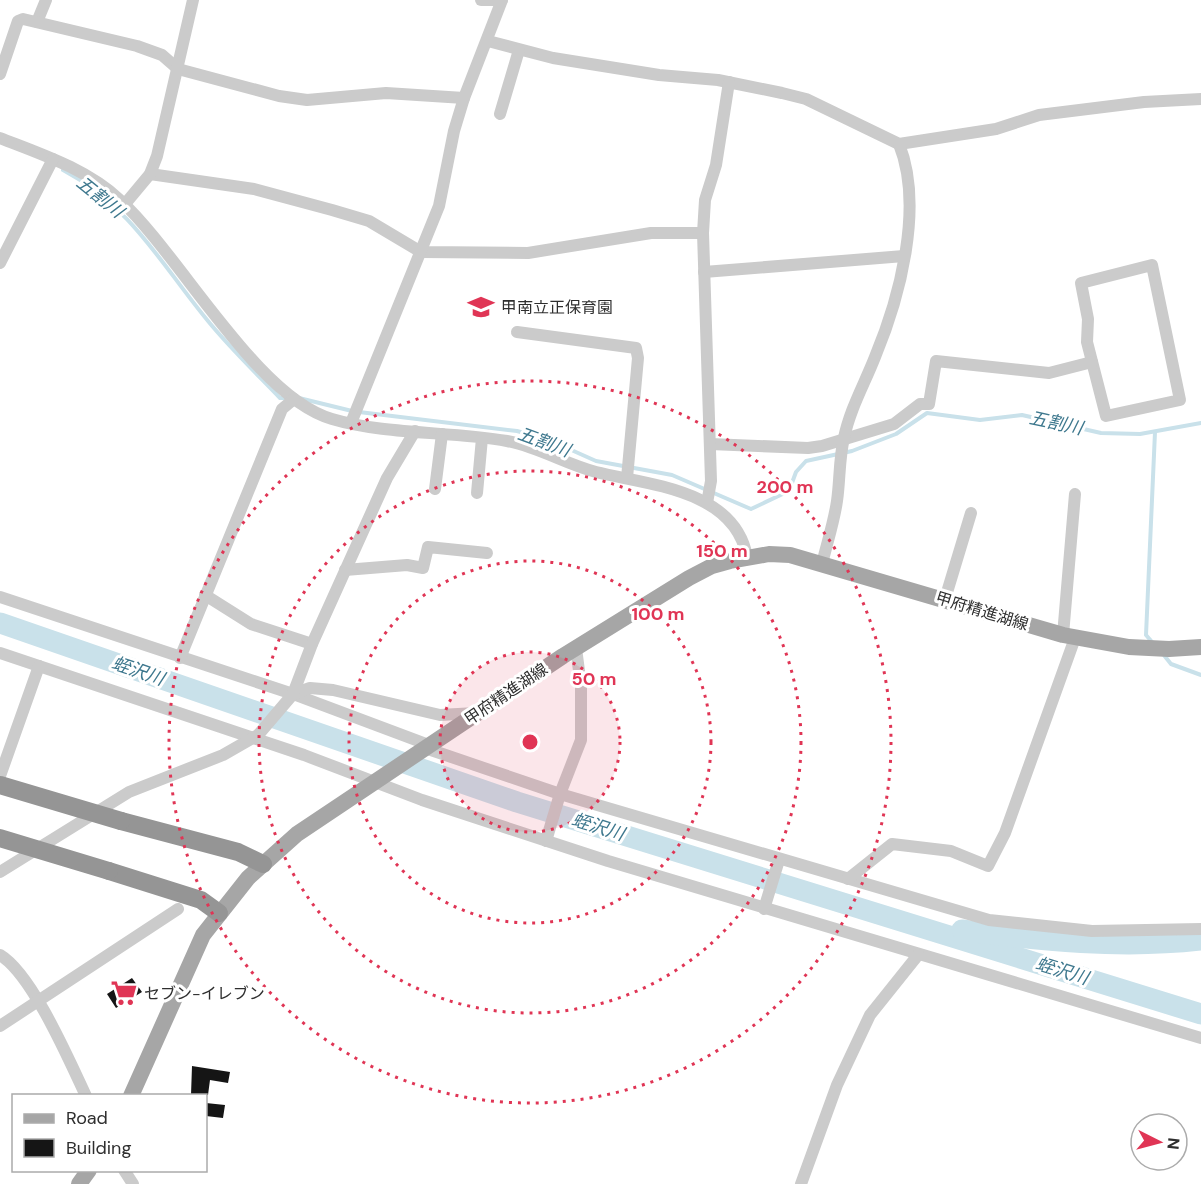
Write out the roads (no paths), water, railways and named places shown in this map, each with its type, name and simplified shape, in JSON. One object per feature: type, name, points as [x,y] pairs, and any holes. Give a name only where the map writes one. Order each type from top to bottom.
[{"type":"highway","points":[[0,785],[121,821],[238,852],[263,864]]},
{"type":"highway","points":[[0,838],[201,900],[219,913]]},
{"type":"main road","name":"甲府精進湖線","points":[[131,1094],[203,935],[219,913],[263,864],[297,834],[376,780],[576,648],[712,566],[747,557],[769,554],[790,555],[1069,637],[1148,648],[1201,647]]},
{"type":"street","points":[[37,22],[46,0]]},
{"type":"street","points":[[125,204],[150,174],[165,126],[193,0]]},
{"type":"street","points":[[351,423],[439,206],[454,131],[464,98],[488,42],[502,0],[481,0]]},
{"type":"street","points":[[0,74],[18,21],[23,19],[137,46],[162,55],[178,69],[279,96],[307,100],[386,93],[464,98]]},
{"type":"street","points":[[488,42],[626,71],[729,82],[806,99],[899,144],[996,129],[1039,115],[1144,102],[1201,99]]},
{"type":"street","points":[[500,114],[519,50]]},
{"type":"street","points":[[707,503],[711,481],[703,233],[705,200],[716,165],[729,82]]},
{"type":"street","points":[[0,138],[53,159],[87,176],[125,204],[245,350],[294,399],[312,412],[351,423],[482,438],[538,448],[569,464],[671,487],[707,503],[735,526],[745,544],[747,557]]},
{"type":"street","points":[[822,564],[837,502],[843,440],[854,402],[875,359],[890,318],[904,256],[909,190],[906,162],[899,144]]},
{"type":"street","points":[[0,263],[53,159]]},
{"type":"street","points":[[150,174],[254,189],[332,210],[369,221],[420,252],[528,254],[651,233],[703,233]]},
{"type":"street","points":[[704,272],[904,256]]},
{"type":"street","points":[[1152,265],[1180,400],[1106,416],[1092,362],[1087,342],[1088,319],[1081,283],[1152,265]]},
{"type":"street","points":[[517,332],[636,348],[638,358],[627,478]]},
{"type":"street","points":[[710,444],[808,448],[894,424],[920,404],[929,404],[936,361],[1049,373],[1092,362]]},
{"type":"street","points":[[180,658],[282,409],[294,399]]},
{"type":"street","points":[[0,872],[129,792],[223,755],[255,737],[289,698],[387,478],[415,431]]},
{"type":"street","points":[[435,489],[442,434]]},
{"type":"street","points":[[477,493],[482,438]]},
{"type":"street","points":[[848,879],[892,844],[951,851],[988,866],[1005,833],[1069,637],[1075,494]]},
{"type":"street","points":[[945,599],[971,513]]},
{"type":"street","points":[[345,570],[407,565],[423,568],[428,547],[487,553]]},
{"type":"street","points":[[206,595],[251,624],[312,644]]},
{"type":"street","points":[[0,597],[180,658],[559,796],[778,862],[848,879],[989,920],[1092,931],[1201,928]]},
{"type":"street","points":[[547,838],[559,796],[581,740],[581,686],[576,648]]},
{"type":"street","points":[[0,653],[255,737],[547,838],[766,904],[918,955],[1201,1038]]},
{"type":"street","points":[[0,776],[39,666]]},
{"type":"street","points":[[289,698],[310,688],[333,690],[440,715],[477,713]]},
{"type":"street","points":[[0,847],[13,850],[19,860]]},
{"type":"street","points":[[766,904],[778,862]]},
{"type":"street","points":[[0,1026],[178,909]]},
{"type":"street","points":[[0,955],[7,959],[33,992],[85,1094]]},
{"type":"street","points":[[801,1184],[837,1085],[870,1015],[918,955]]},
{"type":"waterway","name":"五割川","points":[[63,170],[87,184],[126,219],[225,341],[280,398],[288,398]]},
{"type":"waterway","name":"五割川","points":[[299,398],[352,411]]},
{"type":"waterway","name":"五割川","points":[[359,412],[517,431],[549,440],[596,461],[672,475],[751,509],[789,491],[796,472],[806,461],[852,451],[896,434],[927,413],[980,420],[1022,415],[1101,433],[1140,434],[1201,423]]},
{"type":"waterway","name":"五割川","points":[[1152,642],[1146,635],[1155,432]]},
{"type":"waterway","name":"蛭沢川","points":[[0,623],[517,802],[1201,1014]]},
{"type":"waterway","name":"五割川","points":[[1163,654],[1171,664],[1201,675]]},
{"type":"waterway","points":[[962,930],[1111,944],[1201,940]]},
{"type":"place","name":"甲南立正保育園","points":[[481,307]]},
{"type":"place","name":"セブン-イレブン","points":[[124,993]]}]
